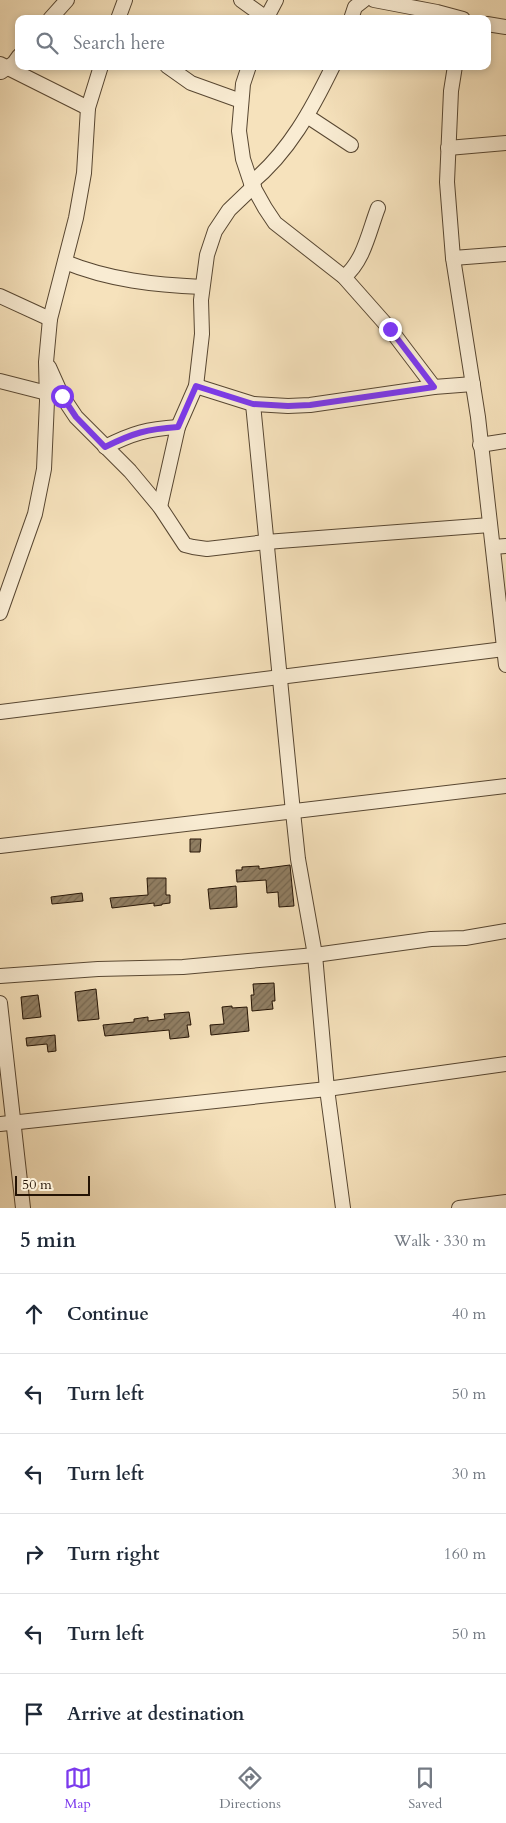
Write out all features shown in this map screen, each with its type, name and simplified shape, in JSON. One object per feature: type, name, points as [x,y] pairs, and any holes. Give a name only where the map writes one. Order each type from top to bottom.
[{"type":"street","points":[[54,15],[67,0]]},
{"type":"street","points":[[119,15],[124,0]]},
{"type":"street","points":[[241,0],[262,15]]},
{"type":"street","points":[[268,15],[276,0]]},
{"type":"street","points":[[374,0],[439,6],[456,15]]},
{"type":"street","points":[[352,15],[355,6],[360,1]]},
{"type":"street","points":[[491,25],[506,28]]},
{"type":"street","points":[[2,68],[15,62]]},
{"type":"street","points":[[2,68],[88,108]]},
{"type":"street","points":[[0,613],[35,514],[44,469],[47,396],[46,362],[50,319],[76,218],[84,174],[88,108],[100,70]]},
{"type":"street","points":[[172,70],[191,83],[240,101]]},
{"type":"street","points":[[248,70],[240,101],[239,131],[243,159],[252,184],[265,208],[275,223],[344,277],[390,329],[434,387]]},
{"type":"street","points":[[160,507],[178,427],[196,386],[202,334],[200,300],[207,255],[215,231],[229,210],[279,156],[307,116],[331,70]]},
{"type":"street","points":[[455,70],[451,91],[447,182],[453,258],[478,417],[490,525],[499,546],[506,665]]},
{"type":"street","points":[[307,116],[351,145]]},
{"type":"street","points":[[448,148],[506,143]]},
{"type":"street","points":[[344,277],[352,271],[358,262],[378,208]]},
{"type":"street","points":[[453,258],[506,254]]},
{"type":"street","points":[[65,262],[78,268],[140,282],[202,287]]},
{"type":"street","points":[[0,296],[50,319]]},
{"type":"street","points":[[46,362],[62,396],[76,417],[120,460],[160,507],[185,545],[193,548],[207,549],[266,542],[490,525]]},
{"type":"street","points":[[0,381],[47,396],[62,396]]},
{"type":"street","points":[[196,386],[253,404],[310,405],[434,387],[473,384]]},
{"type":"street","points":[[253,404],[298,859],[315,955],[327,1089],[343,1208]]},
{"type":"street","points":[[105,447],[145,430],[178,427]]},
{"type":"street","points":[[480,445],[506,441]]},
{"type":"street","points":[[0,712],[504,650]]},
{"type":"street","points":[[0,846],[506,786]]},
{"type":"street","points":[[0,976],[98,969],[183,967],[315,955],[431,939],[465,938],[506,932]]},
{"type":"street","points":[[0,1002],[7,1123],[23,1208]]},
{"type":"street","points":[[7,1123],[327,1089],[506,1064]]},
{"type":"street","points":[[459,1208],[506,1202]]},
{"type":"building","points":[[190,839],[201,839],[200,852],[190,852]]},
{"type":"building","points":[[290,865],[294,906],[279,907],[278,892],[267,893],[266,880],[237,882],[236,870],[242,870],[242,867],[259,866],[259,869]]},
{"type":"building","points":[[147,878],[166,878],[166,895],[170,895],[170,903],[154,906],[154,903],[112,908],[110,898],[148,895]]},
{"type":"building","points":[[236,886],[237,907],[210,909],[208,889]]},
{"type":"building","points":[[82,893],[83,901],[52,904],[51,897]]},
{"type":"building","points":[[274,983],[275,1001],[272,1001],[273,1009],[252,1011],[251,995],[254,995],[253,984]]},
{"type":"building","points":[[96,989],[99,1019],[78,1021],[75,992]]},
{"type":"building","points":[[38,995],[41,1017],[23,1019],[21,997]]},
{"type":"building","points":[[232,1006],[232,1008],[247,1007],[249,1031],[211,1035],[210,1025],[224,1024],[222,1007]]},
{"type":"building","points":[[189,1012],[191,1025],[187,1025],[189,1037],[170,1039],[169,1030],[105,1036],[103,1025],[134,1022],[134,1019],[148,1017],[148,1021],[165,1019],[164,1014]]},
{"type":"building","points":[[55,1035],[56,1051],[48,1052],[47,1044],[27,1046],[26,1038]]},
{"type":"route","points":[[62,396],[76,417],[105,447],[145,430],[178,427],[196,386],[253,404],[288,406],[310,405],[434,387],[390,329]]}]
